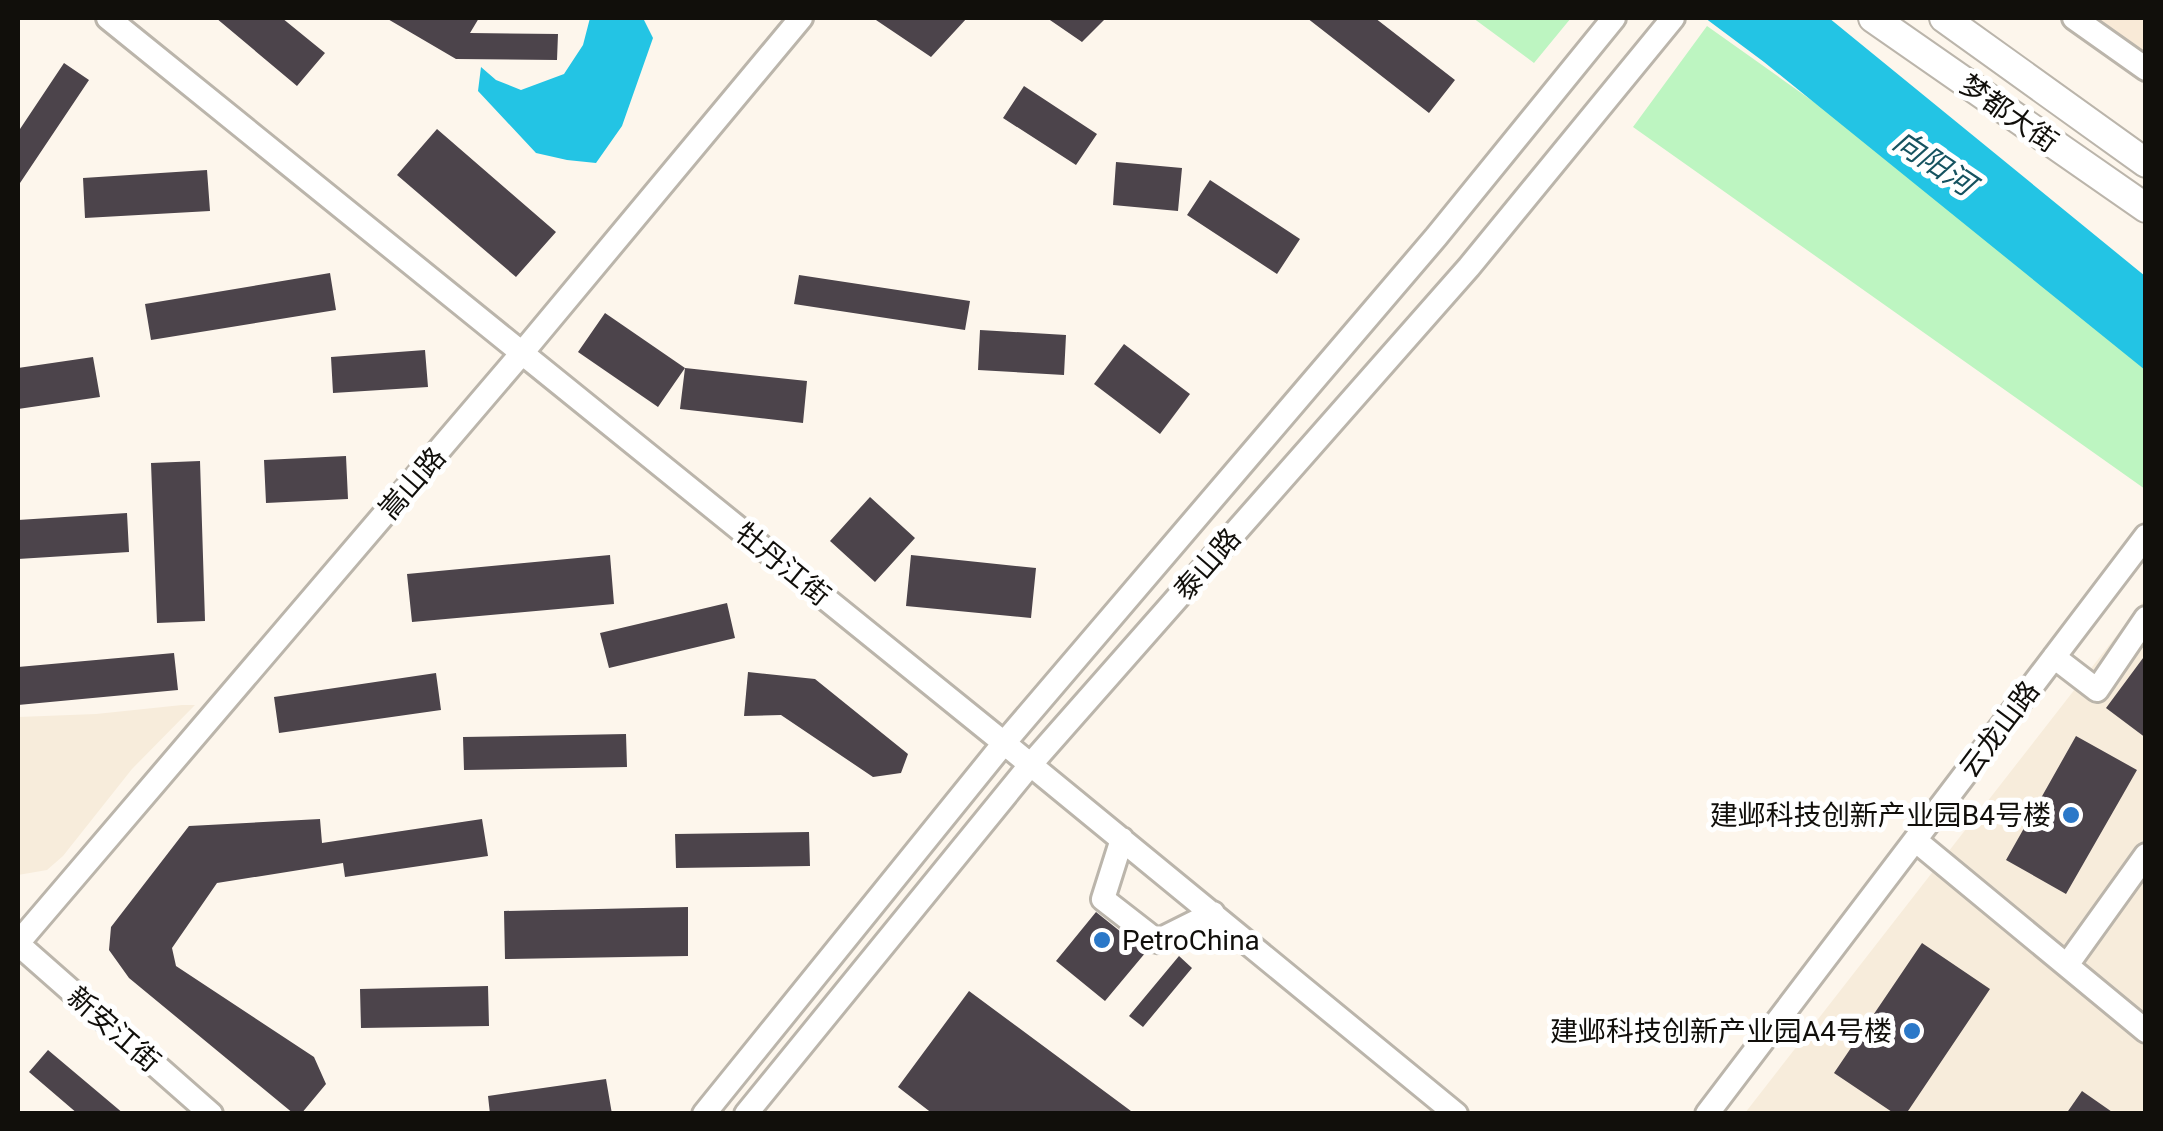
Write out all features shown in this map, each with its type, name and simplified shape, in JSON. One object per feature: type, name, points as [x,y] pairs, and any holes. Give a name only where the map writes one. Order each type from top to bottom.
[{"type":"main road","name":"梦都大街","points":[[1874,18],[2146,208]]},
{"type":"main road","name":"梦都大街","points":[[1944,18],[2146,163]]},
{"type":"street","name":"牡丹江街","points":[[108,18],[1031,764],[1456,1114]]},
{"type":"street","name":"嵩山路","points":[[18,944],[522,353],[801,18]]},
{"type":"street","name":"泰山路","points":[[704,1114],[1004,743],[1436,237],[1614,18]]},
{"type":"street","name":"泰山路","points":[[746,1114],[1031,764],[1468,268],[1672,18]]},
{"type":"street","points":[[2074,18],[2146,69]]},
{"type":"street","name":"云龙山路","points":[[1707,1114],[2146,536]]},
{"type":"street","points":[[2054,656],[2097,690],[2146,618]]},
{"type":"street","points":[[1122,839],[1103,899],[1157,942],[1212,914]]},
{"type":"street","points":[[1915,840],[2146,1031]]},
{"type":"street","points":[[2067,965],[2146,855]]},
{"type":"street","name":"新安江街","points":[[18,944],[211,1114]]},
{"type":"shaded area","points":[[2083,18],[2145,18],[2145,62]]},
{"type":"shaded area","points":[[2145,599],[2145,1113],[1745,1113]]},
{"type":"shaded area","points":[[195,705],[132,769],[63,856],[47,870],[18,875],[18,717]]},
{"type":"green space","points":[[1473,18],[1571,18],[1534,63]]},
{"type":"green space","points":[[1707,26],[2145,337],[2145,489],[1633,127]]},
{"type":"water","points":[[590,18],[643,18],[653,38],[622,126],[596,163],[536,153],[478,91],[481,67],[496,80],[521,90],[564,74],[583,45]]},
{"type":"water","name":"向阳河","points":[[1705,18],[1829,18],[2145,276],[2145,370],[1764,62]]},
{"type":"building","points":[[216,18],[282,18],[325,53],[297,86]]},
{"type":"building","points":[[386,18],[479,18],[470,33],[558,34],[557,60],[456,59]]},
{"type":"building","points":[[873,18],[967,18],[931,57]]},
{"type":"building","points":[[1047,18],[1106,18],[1082,42]]},
{"type":"building","points":[[1307,18],[1375,18],[1455,80],[1429,113]]},
{"type":"building","points":[[64,63],[89,80],[18,186],[18,132]]},
{"type":"building","points":[[1024,86],[1097,134],[1076,165],[1003,118]]},
{"type":"building","points":[[437,129],[556,232],[516,277],[397,175]]},
{"type":"building","points":[[1116,162],[1182,168],[1178,211],[1113,205]]},
{"type":"building","points":[[207,170],[210,211],[85,218],[83,178]]},
{"type":"building","points":[[1210,180],[1300,239],[1277,274],[1187,215]]},
{"type":"building","points":[[330,273],[336,310],[151,340],[145,304]]},
{"type":"building","points":[[799,275],[970,301],[965,330],[794,304]]},
{"type":"building","points":[[605,313],[685,368],[658,407],[578,352]]},
{"type":"building","points":[[980,330],[1066,335],[1064,375],[978,370]]},
{"type":"building","points":[[1124,344],[1190,394],[1160,434],[1094,384]]},
{"type":"building","points":[[425,350],[428,387],[333,393],[331,357]]},
{"type":"building","points":[[93,357],[100,397],[18,409],[18,368]]},
{"type":"building","points":[[685,368],[807,381],[803,423],[680,409]]},
{"type":"building","points":[[346,456],[348,499],[266,503],[264,460]]},
{"type":"building","points":[[200,461],[205,621],[157,623],[151,463]]},
{"type":"building","points":[[870,497],[915,538],[875,582],[830,541]]},
{"type":"building","points":[[127,513],[129,552],[18,559],[18,520]]},
{"type":"building","points":[[610,555],[614,604],[412,622],[407,574]]},
{"type":"building","points":[[911,555],[1036,568],[1031,618],[906,606]]},
{"type":"building","points":[[727,603],[735,638],[609,668],[600,633]]},
{"type":"building","points":[[174,653],[178,690],[18,705],[18,667]]},
{"type":"building","points":[[2146,654],[2146,738],[2106,708]]},
{"type":"building","points":[[748,672],[815,679],[908,754],[901,773],[873,777],[781,715],[744,716]]},
{"type":"building","points":[[436,673],[441,710],[279,733],[274,697]]},
{"type":"building","points":[[626,734],[627,767],[464,770],[463,737]]},
{"type":"building","name":"建邺科技创新产业园B4号楼","points":[[2076,736],[2137,770],[2066,894],[2006,860]]},
{"type":"building","points":[[320,819],[322,843],[482,819],[488,856],[345,877],[343,863],[217,883],[172,948],[176,966],[314,1057],[326,1084],[301,1114],[294,1114],[129,978],[109,950],[111,927],[189,826]]},
{"type":"building","points":[[809,832],[810,866],[676,868],[675,834]]},
{"type":"building","points":[[688,907],[688,956],[505,959],[504,911]]},
{"type":"building","points":[[1096,912],[1146,952],[1105,1001],[1056,961]]},
{"type":"building","name":"建邺科技创新产业园A4号楼","points":[[1922,943],[1990,989],[1906,1114],[1895,1114],[1834,1073]]},
{"type":"building","points":[[1179,956],[1192,968],[1143,1027],[1129,1016]]},
{"type":"building","points":[[488,986],[489,1026],[361,1028],[360,989]]},
{"type":"building","points":[[969,991],[1135,1114],[933,1114],[898,1087]]},
{"type":"building","points":[[48,1050],[124,1114],[78,1114],[29,1072]]},
{"type":"building","points":[[606,1079],[612,1114],[490,1114],[488,1096]]},
{"type":"building","points":[[2082,1091],[2115,1114],[2066,1114]]},
{"type":"place","name":"建邺科技创新产业园B4号楼","points":[[2071,815]]},
{"type":"place","name":"PetroChina","points":[[1102,940]]},
{"type":"place","name":"建邺科技创新产业园A4号楼","points":[[1912,1031]]}]
